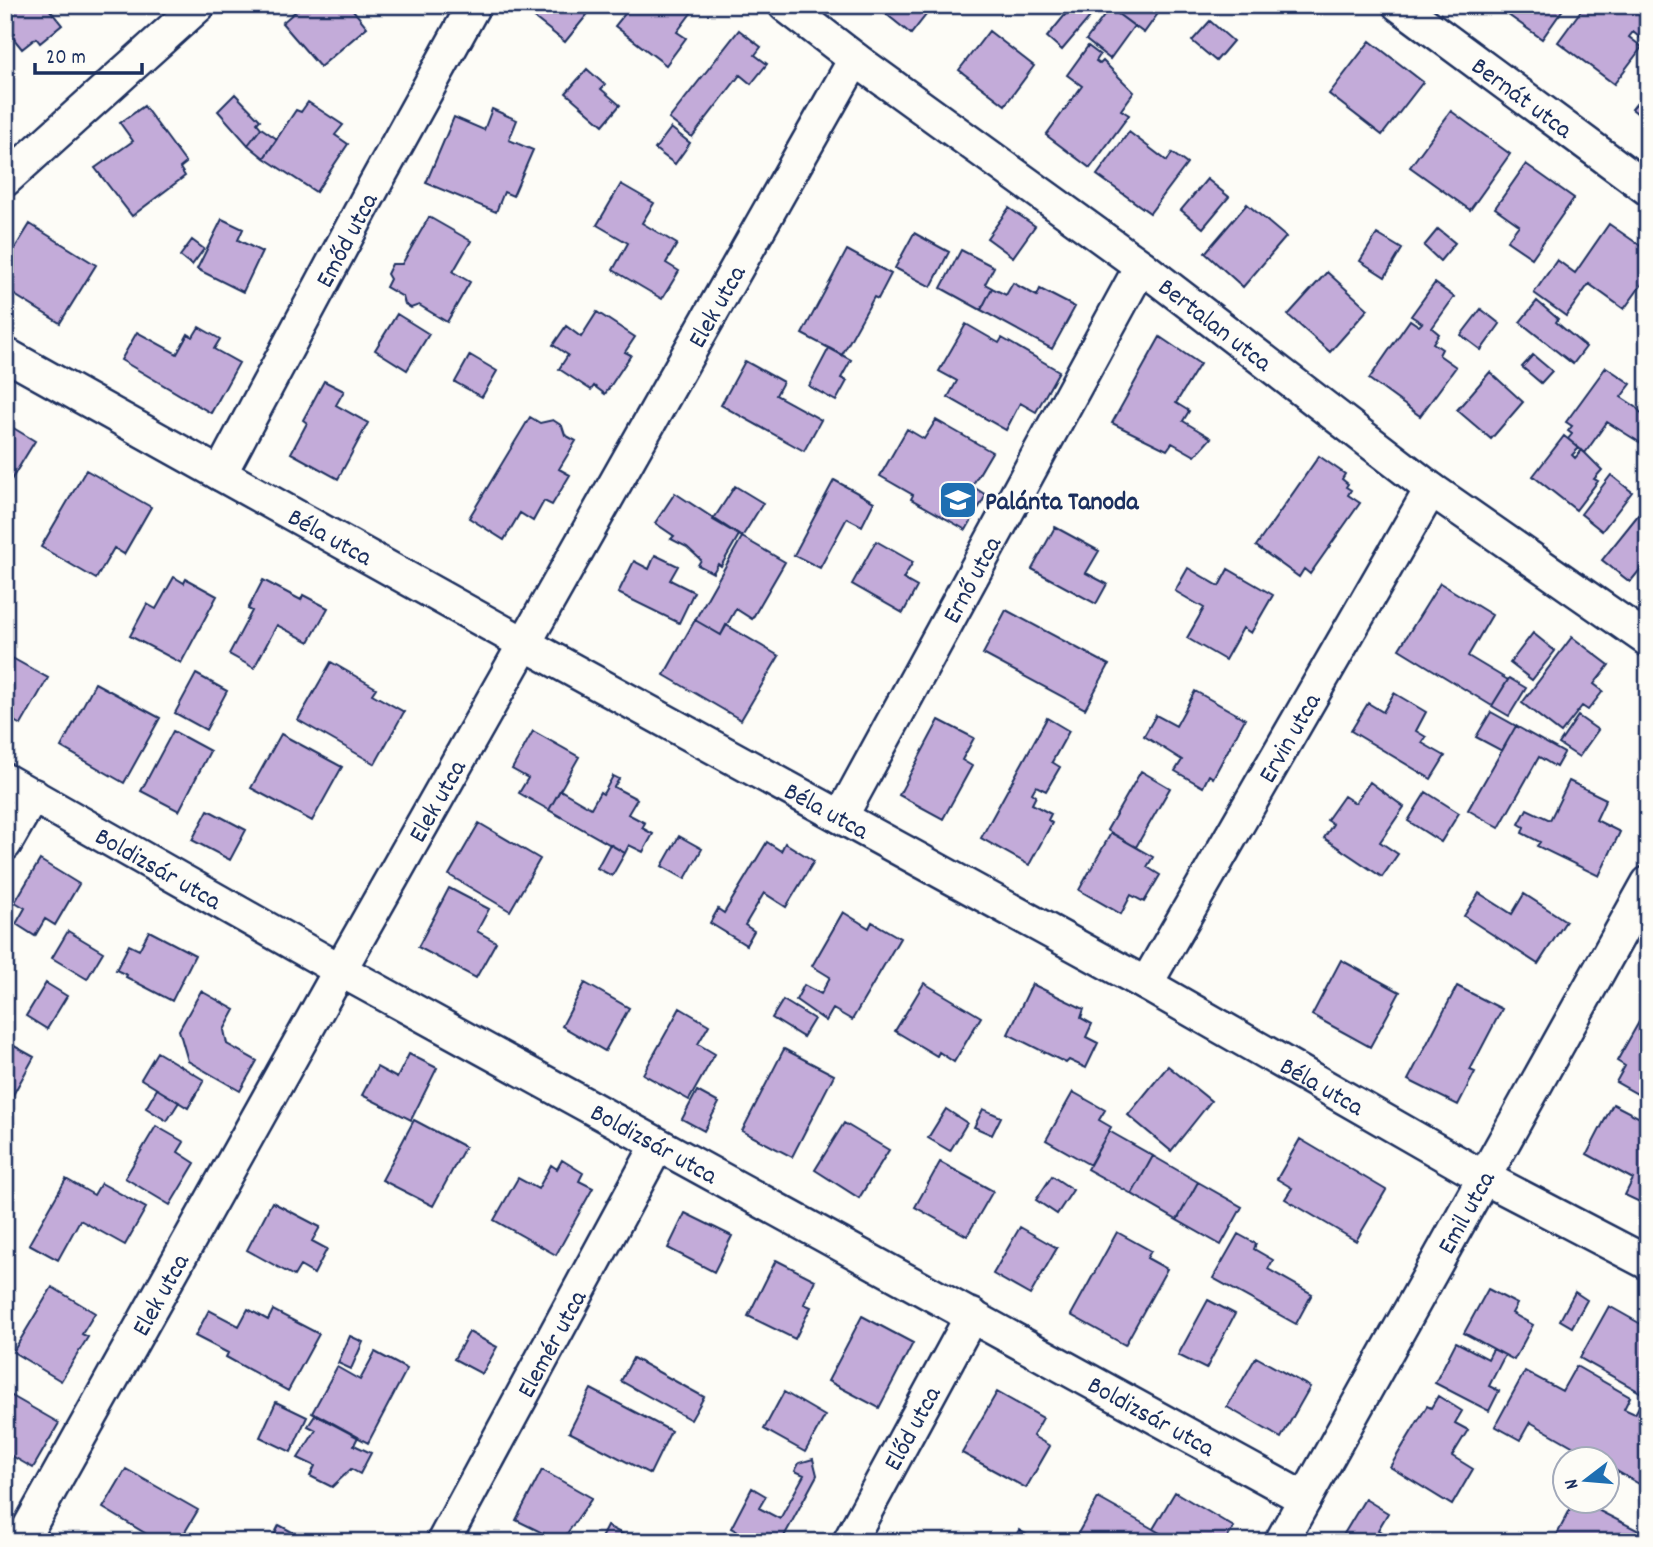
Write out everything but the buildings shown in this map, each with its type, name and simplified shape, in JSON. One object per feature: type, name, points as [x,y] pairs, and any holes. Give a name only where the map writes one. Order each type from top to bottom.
[{"type":"street","points":[[5,180],[199,5]]},
{"type":"street","name":"Emőd utca","points":[[220,474],[474,5]]},
{"type":"street","name":"Bertalan utca","points":[[785,5],[855,59],[1141,266],[1431,489],[1648,640]]},
{"type":"street","name":"Bernát utca","points":[[1398,5],[1648,190]]},
{"type":"street","name":"Elek utca","points":[[21,1542],[340,970],[855,59]]},
{"type":"street","name":"Ernő utca","points":[[841,817],[1141,266]]},
{"type":"street","name":"Béla utca","points":[[5,355],[1146,984],[1483,1177],[1648,1263]]},
{"type":"street","name":"Ervin utca","points":[[1146,984],[1431,489]]},
{"type":"street","name":"Boldizsár utca","points":[[5,780],[657,1146],[972,1315],[1305,1500]]},
{"type":"street","points":[[5,844],[33,795]]},
{"type":"street","name":"Emil utca","points":[[1281,1542],[1648,883]]},
{"type":"street","name":"Elemér utca","points":[[443,1542],[657,1146]]},
{"type":"street","name":"Előd utca","points":[[849,1542],[972,1315]]},
{"type":"place","name":"Palánta Tanoda","points":[[958,500]]}]
